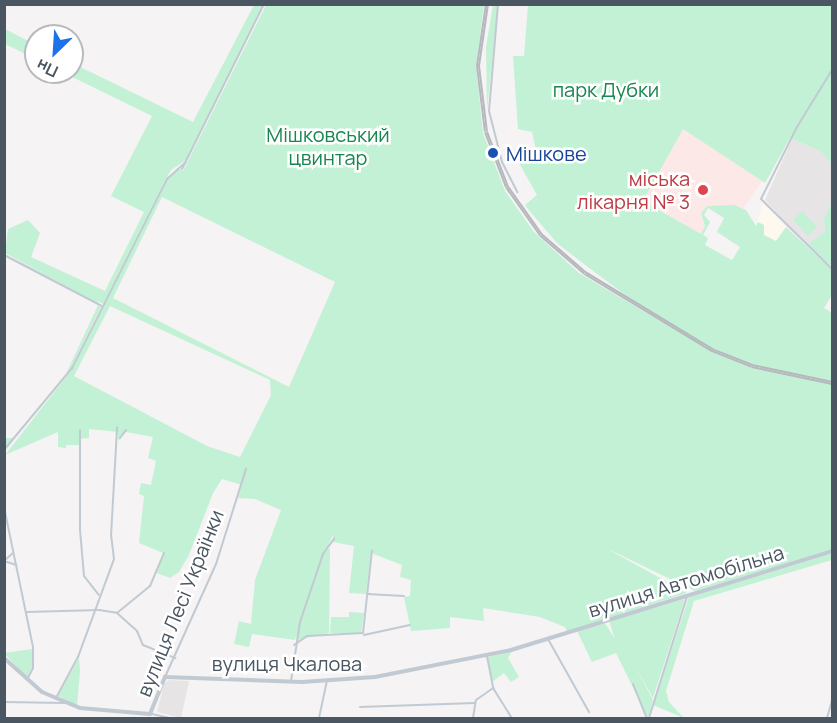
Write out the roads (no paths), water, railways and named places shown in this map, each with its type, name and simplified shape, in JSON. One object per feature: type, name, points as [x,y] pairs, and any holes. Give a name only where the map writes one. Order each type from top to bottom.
[{"type":"street","points":[[182,169],[264,4]]},
{"type":"street","points":[[498,4],[489,111],[502,162],[517,192]]},
{"type":"street","points":[[832,70],[797,127],[761,199],[832,269]]},
{"type":"street","points":[[4,450],[67,375],[167,179],[186,162]]},
{"type":"street","points":[[4,255],[103,304]]},
{"type":"street","points":[[56,698],[78,657],[99,595],[114,560],[111,542],[113,475],[119,441],[117,427]]},
{"type":"street","points":[[80,430],[80,530],[84,576],[99,595]]},
{"type":"street","points":[[119,441],[126,430]]},
{"type":"street","name":"вулиця Лесі Українки","points":[[150,714],[216,564],[246,470]]},
{"type":"street","points":[[4,507],[27,612],[34,657],[27,680]]},
{"type":"street","points":[[291,681],[294,645],[322,558],[334,539]]},
{"type":"street","points":[[362,634],[372,550]]},
{"type":"street","name":"вулиця Автомобільна","points":[[548,639],[690,593],[832,551]]},
{"type":"street","points":[[4,561],[13,553]]},
{"type":"street","points":[[117,613],[150,586],[164,553]]},
{"type":"street","points":[[4,561],[17,565]]},
{"type":"street","points":[[648,718],[690,593]]},
{"type":"street","points":[[366,594],[404,596]]},
{"type":"street","points":[[97,603],[103,610]]},
{"type":"street","points":[[27,612],[103,610],[117,613],[137,631],[142,645],[174,658]]},
{"type":"street","points":[[294,645],[307,636],[362,634],[410,625]]},
{"type":"street","points":[[548,639],[589,712]]},
{"type":"street","name":"вулиця Чкалова","points":[[165,677],[291,681],[368,679],[487,655],[548,639]]},
{"type":"street","points":[[487,655],[493,688],[512,718]]},
{"type":"street","points":[[4,658],[27,680],[56,698],[87,710],[141,716],[150,714],[169,718]]},
{"type":"street","points":[[319,718],[327,680]]},
{"type":"street","points":[[633,684],[648,718]]},
{"type":"street","points":[[360,707],[475,703],[493,688]]},
{"type":"street","points":[[827,718],[832,700]]},
{"type":"street","points":[[4,702],[68,703]]},
{"type":"street","points":[[472,718],[475,703]]},
{"type":"railway","points":[[487,4],[478,66],[486,132],[507,187],[541,235],[585,273],[712,350],[752,366],[832,383]]},
{"type":"place","name":"Мішкове","points":[[493,153]]},
{"type":"place","name":"міська лікарня № 3","points":[[703,190]]},
{"type":"park label","name":"парк Дубки","points":[[606,89]]},
{"type":"park label","name":"Мішковський цвинтар","points":[[328,146]]}]
